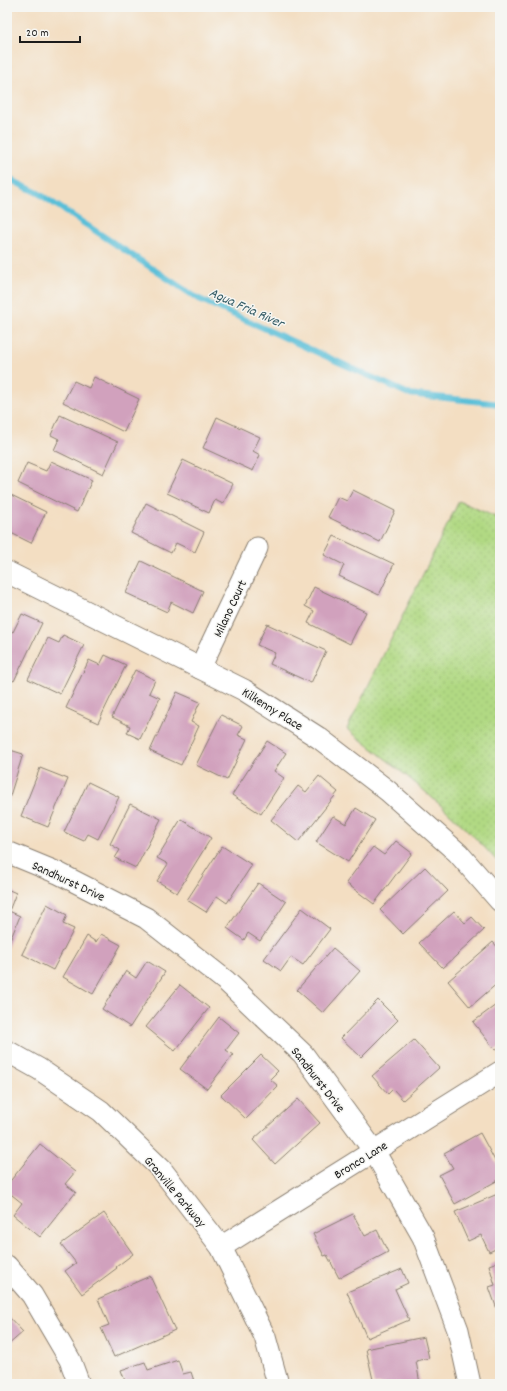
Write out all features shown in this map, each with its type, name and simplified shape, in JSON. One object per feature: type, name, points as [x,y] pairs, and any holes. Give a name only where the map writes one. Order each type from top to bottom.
[{"type":"street","name":"Milano Court","points":[[200,668],[257,548]]},
{"type":"street","name":"Kilkenny Place","points":[[7,572],[244,690],[320,738],[388,791],[458,852],[500,901]]},
{"type":"street","name":"Sandhurst Drive","points":[[7,852],[58,873],[146,918],[226,980],[303,1054],[374,1151],[423,1237],[458,1330],[470,1384]]},
{"type":"street","name":"Granville Parkway","points":[[7,1051],[39,1068],[100,1111],[161,1169],[221,1247],[265,1337],[278,1384]]},
{"type":"street","name":"Bronco Lane","points":[[221,1247],[500,1072]]},
{"type":"street","points":[[7,1266],[32,1295],[70,1360],[79,1384]]},
{"type":"green space","points":[[459,501],[500,519],[500,864],[464,827],[427,793],[347,729]]},
{"type":"building","points":[[94,377],[139,399],[124,432],[63,402],[74,381],[89,388]]},
{"type":"building","points":[[60,415],[118,442],[103,474],[54,450],[59,439],[51,435]]},
{"type":"building","points":[[217,417],[260,437],[253,451],[260,455],[253,471],[203,448]]},
{"type":"building","points":[[183,460],[233,484],[223,504],[215,500],[209,513],[167,493]]},
{"type":"building","points":[[51,461],[92,480],[77,512],[18,483],[27,463],[46,471]]},
{"type":"building","points":[[353,490],[395,511],[380,542],[328,517],[338,497],[347,501]]},
{"type":"building","points":[[7,493],[46,512],[31,543],[7,531]]},
{"type":"building","points":[[146,503],[204,532],[195,552],[176,543],[171,553],[131,533]]},
{"type":"building","points":[[334,536],[394,564],[379,595],[339,576],[344,565],[324,555]]},
{"type":"building","points":[[141,561],[203,591],[193,613],[171,602],[167,612],[126,593]]},
{"type":"building","points":[[314,587],[366,612],[350,644],[308,623],[314,611],[305,606]]},
{"type":"building","points":[[22,614],[42,623],[14,681],[7,678],[7,629],[13,632]]},
{"type":"building","points":[[267,624],[326,651],[311,683],[270,664],[275,653],[257,645]]},
{"type":"building","points":[[63,635],[84,645],[60,694],[28,679],[48,638],[59,643]]},
{"type":"building","points":[[105,655],[126,665],[98,723],[66,708],[89,660],[100,665]]},
{"type":"building","points":[[135,670],[155,680],[149,693],[160,698],[140,739],[127,733],[130,726],[112,717]]},
{"type":"building","points":[[177,692],[200,702],[191,722],[199,726],[181,765],[150,751]]},
{"type":"building","points":[[221,715],[243,726],[238,735],[247,739],[227,780],[196,765]]},
{"type":"building","points":[[267,741],[286,753],[274,771],[284,778],[261,814],[232,795]]},
{"type":"building","points":[[7,749],[23,754],[9,799],[7,798]]},
{"type":"building","points":[[40,768],[68,779],[48,827],[21,816]]},
{"type":"building","points":[[319,776],[338,792],[298,842],[271,820],[298,786],[306,792]]},
{"type":"building","points":[[88,782],[119,797],[98,839],[88,834],[84,841],[64,832]]},
{"type":"building","points":[[130,804],[161,819],[136,868],[115,858],[120,850],[110,844]]},
{"type":"building","points":[[356,808],[375,820],[348,862],[316,842],[333,816],[346,824]]},
{"type":"building","points":[[181,819],[211,838],[177,893],[157,881],[168,864],[157,858]]},
{"type":"building","points":[[396,841],[412,853],[374,904],[346,883],[373,847],[384,855]]},
{"type":"building","points":[[222,846],[252,865],[227,903],[217,896],[206,912],[187,900]]},
{"type":"building","points":[[425,867],[448,891],[403,934],[380,910]]},
{"type":"building","points":[[258,883],[286,902],[260,941],[248,933],[244,940],[227,928]]},
{"type":"building","points":[[7,889],[16,893],[9,911],[20,916],[7,948]]},
{"type":"building","points":[[47,904],[67,915],[63,924],[74,929],[53,970],[22,954]]},
{"type":"building","points":[[302,908],[330,929],[303,965],[291,957],[281,971],[264,959]]},
{"type":"building","points":[[454,911],[465,923],[472,917],[484,930],[443,968],[419,943]]},
{"type":"building","points":[[101,934],[121,945],[93,994],[63,977],[87,936],[96,942]]},
{"type":"building","points":[[493,942],[500,950],[500,968],[498,970],[500,972],[500,981],[470,1007],[448,981]]},
{"type":"building","points":[[333,948],[360,971],[323,1013],[297,990]]},
{"type":"building","points":[[147,961],[165,972],[130,1027],[102,1009],[126,971],[136,978]]},
{"type":"building","points":[[180,985],[209,1008],[175,1051],[146,1027]]},
{"type":"building","points":[[378,1000],[398,1020],[361,1057],[341,1038]]},
{"type":"building","points":[[500,1002],[500,1047],[495,1050],[473,1022]]},
{"type":"building","points":[[219,1017],[239,1033],[226,1050],[233,1055],[207,1089],[180,1069]]},
{"type":"building","points":[[414,1040],[439,1068],[403,1100],[393,1089],[388,1094],[372,1076]]},
{"type":"building","points":[[261,1055],[278,1071],[270,1079],[278,1086],[246,1119],[221,1095]]},
{"type":"building","points":[[298,1099],[320,1123],[275,1164],[253,1140]]},
{"type":"building","points":[[480,1133],[500,1170],[500,1179],[455,1204],[439,1175],[453,1168],[444,1153]]},
{"type":"building","points":[[40,1144],[75,1172],[65,1184],[76,1192],[40,1237],[13,1215],[22,1203],[7,1191],[7,1185]]},
{"type":"building","points":[[500,1193],[500,1247],[489,1252],[481,1235],[468,1241],[455,1212]]},
{"type":"building","points":[[104,1213],[133,1254],[82,1294],[65,1271],[76,1263],[61,1244]]},
{"type":"building","points":[[353,1214],[365,1236],[377,1230],[388,1252],[339,1278],[327,1255],[324,1256],[313,1234]]},
{"type":"building","points":[[500,1261],[500,1312],[498,1312],[489,1287],[495,1285],[489,1265]]},
{"type":"building","points":[[402,1269],[408,1283],[395,1289],[409,1320],[367,1338],[347,1292]]},
{"type":"building","points":[[150,1276],[175,1330],[114,1357],[101,1328],[109,1325],[98,1299]]},
{"type":"building","points":[[7,1315],[23,1332],[7,1346]]},
{"type":"building","points":[[424,1337],[429,1358],[416,1361],[420,1384],[374,1384],[366,1349]]},
{"type":"building","points":[[178,1360],[183,1374],[191,1372],[195,1384],[126,1384],[121,1370],[145,1362],[148,1370]]},
{"type":"building","points":[[40,1380],[42,1384],[29,1384]]},
{"type":"waterway","name":"Agua Fria River","points":[[7,178],[38,193],[197,298],[409,394],[500,404]]}]
